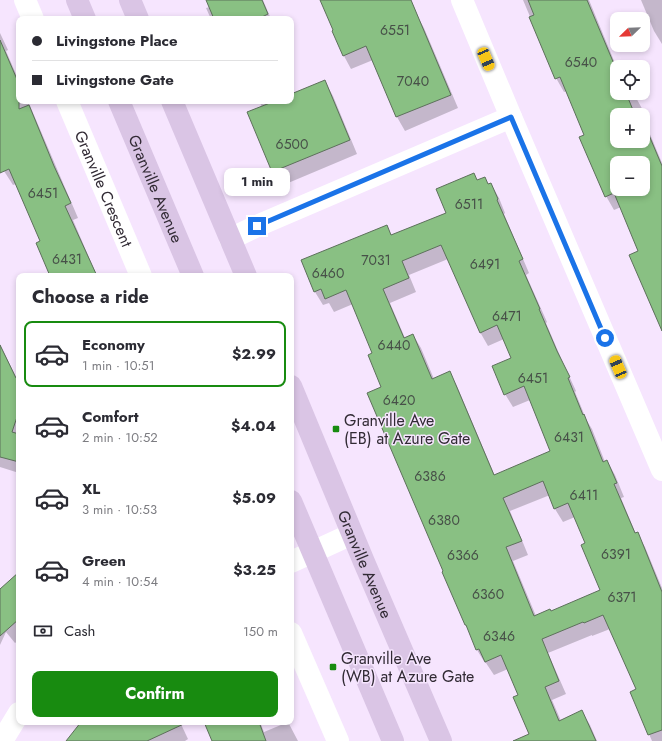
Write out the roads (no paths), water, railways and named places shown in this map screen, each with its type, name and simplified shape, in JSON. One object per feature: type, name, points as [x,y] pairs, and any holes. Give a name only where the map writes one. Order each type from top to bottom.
[{"type":"main road","points":[[77,0],[84,16]]},
{"type":"main road","points":[[130,0],[137,16]]},
{"type":"main road","name":"Granville Avenue","points":[[120,104],[192,273]]},
{"type":"main road","points":[[173,104],[245,273]]},
{"type":"main road","name":"Granville Avenue","points":[[294,393],[352,534],[441,741]]},
{"type":"main road","points":[[294,508],[393,741]]},
{"type":"street","points":[[24,0],[31,16]]},
{"type":"street","points":[[462,0],[662,470]]},
{"type":"street","name":"Granville Crescent","points":[[68,104],[140,273]]},
{"type":"street","points":[[230,239],[511,117]]},
{"type":"street","points":[[294,561],[314,553],[352,534]]},
{"type":"street","points":[[294,640],[338,741]]},
{"type":"street","points":[[2,741],[16,718]]},
{"type":"place","name":"Granville Ave (EB) at Azure Gate","points":[[336,429]]},
{"type":"place","name":"Granville Ave (WB) at Azure Gate","points":[[333,667]]}]
